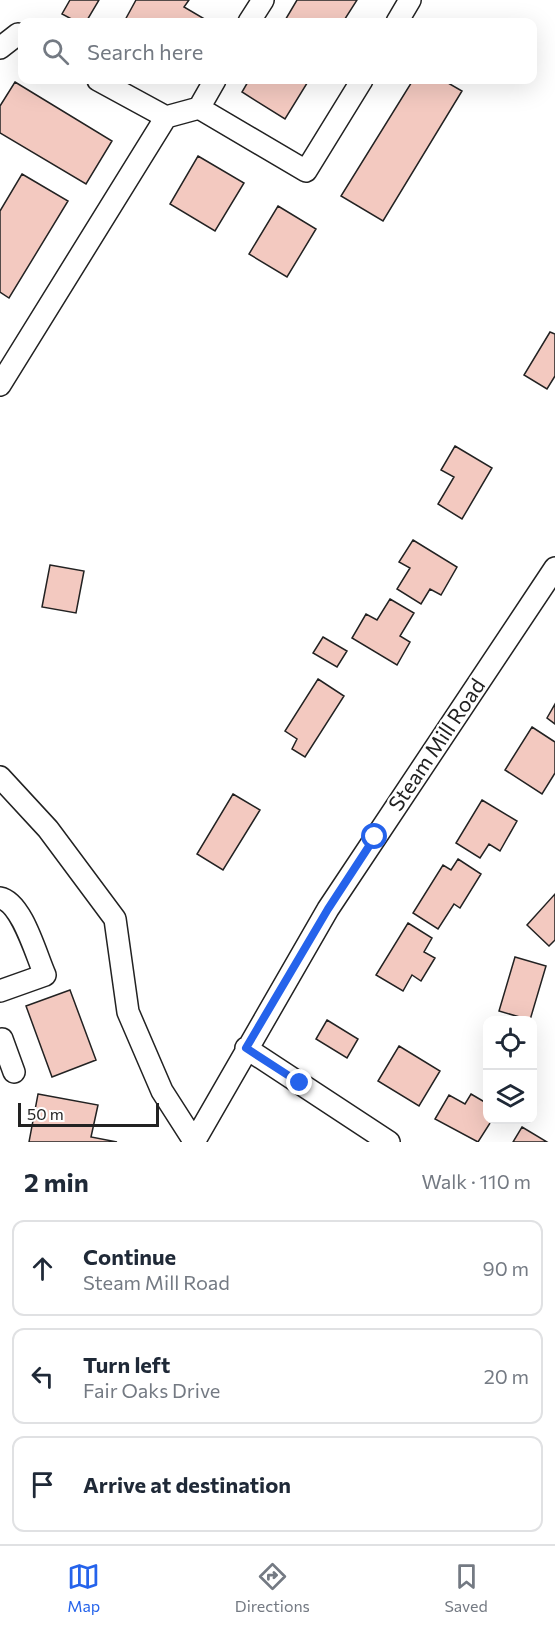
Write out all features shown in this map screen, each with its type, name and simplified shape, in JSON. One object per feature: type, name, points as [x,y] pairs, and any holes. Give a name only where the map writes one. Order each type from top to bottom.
[{"type":"street","points":[[252,18],[263,0]]},
{"type":"street","points":[[399,18],[410,0]]},
{"type":"street","points":[[0,48],[18,34]]},
{"type":"street","points":[[105,84],[165,117]]},
{"type":"street","points":[[0,386],[165,117],[198,108],[213,84]]},
{"type":"street","points":[[198,108],[306,171],[360,84]]},
{"type":"street","name":"Steam Mill Road","points":[[194,1141],[328,909],[555,568]]},
{"type":"street","points":[[0,777],[48,829],[115,919],[128,1012],[162,1091],[194,1141]]},
{"type":"street","points":[[0,898],[8,899],[17,909],[45,975],[0,991]]},
{"type":"street","points":[[0,1040],[2,1039],[14,1072]]},
{"type":"street","points":[[246,1048],[389,1142]]},
{"type":"building","points":[[70,0],[99,0],[88,18],[70,18],[62,14]]},
{"type":"building","points":[[136,0],[189,0],[184,7],[203,18],[126,18]]},
{"type":"building","points":[[297,0],[357,0],[346,18],[286,18]]},
{"type":"building","points":[[15,82],[112,141],[86,184],[0,133],[0,106]]},
{"type":"building","points":[[247,84],[307,84],[285,119],[242,92]]},
{"type":"building","points":[[411,84],[450,84],[462,91],[383,221],[341,196]]},
{"type":"building","points":[[198,156],[244,183],[215,231],[170,204]]},
{"type":"building","points":[[22,174],[68,201],[9,298],[0,292],[0,211]]},
{"type":"building","points":[[278,206],[316,229],[287,277],[249,254]]},
{"type":"building","points":[[550,332],[555,334],[555,376],[547,389],[524,375]]},
{"type":"building","points":[[455,446],[492,468],[462,519],[438,504],[454,477],[441,470]]},
{"type":"building","points":[[413,540],[457,567],[441,595],[430,589],[421,604],[397,589],[410,568],[399,562]]},
{"type":"building","points":[[50,565],[84,571],[76,613],[42,607]]},
{"type":"building","points":[[390,599],[414,613],[400,636],[410,642],[397,665],[352,638],[366,614],[377,620]]},
{"type":"building","points":[[323,637],[347,651],[337,667],[313,653]]},
{"type":"building","points":[[318,679],[344,696],[305,757],[292,749],[297,739],[285,731]]},
{"type":"building","points":[[555,704],[555,724],[547,718]]},
{"type":"building","points":[[532,727],[555,742],[555,773],[542,794],[505,770]]},
{"type":"building","points":[[233,794],[260,810],[223,870],[197,854]]},
{"type":"building","points":[[482,800],[517,821],[500,851],[489,844],[480,858],[456,843]]},
{"type":"building","points":[[458,859],[481,874],[460,908],[454,904],[438,929],[413,913],[443,865],[451,870]]},
{"type":"building","points":[[555,894],[555,940],[549,946],[527,925]]},
{"type":"building","points":[[408,923],[432,938],[424,952],[435,958],[421,981],[412,975],[403,991],[376,975]]},
{"type":"building","points":[[515,957],[546,966],[531,1016],[516,1016],[499,1011]]},
{"type":"building","points":[[70,990],[96,1060],[52,1077],[26,1006]]},
{"type":"building","points":[[327,1020],[358,1039],[347,1058],[316,1039]]},
{"type":"building","points":[[399,1046],[440,1071],[419,1106],[378,1081]]},
{"type":"building","points":[[38,1094],[98,1105],[91,1137],[117,1142],[29,1142]]},
{"type":"building","points":[[471,1094],[483,1101],[483,1124],[489,1124],[478,1142],[435,1119],[449,1095],[465,1104]]},
{"type":"building","points":[[522,1127],[547,1142],[513,1142]]},
{"type":"route","points":[[300,1083],[246,1048],[328,909],[375,837]]}]
